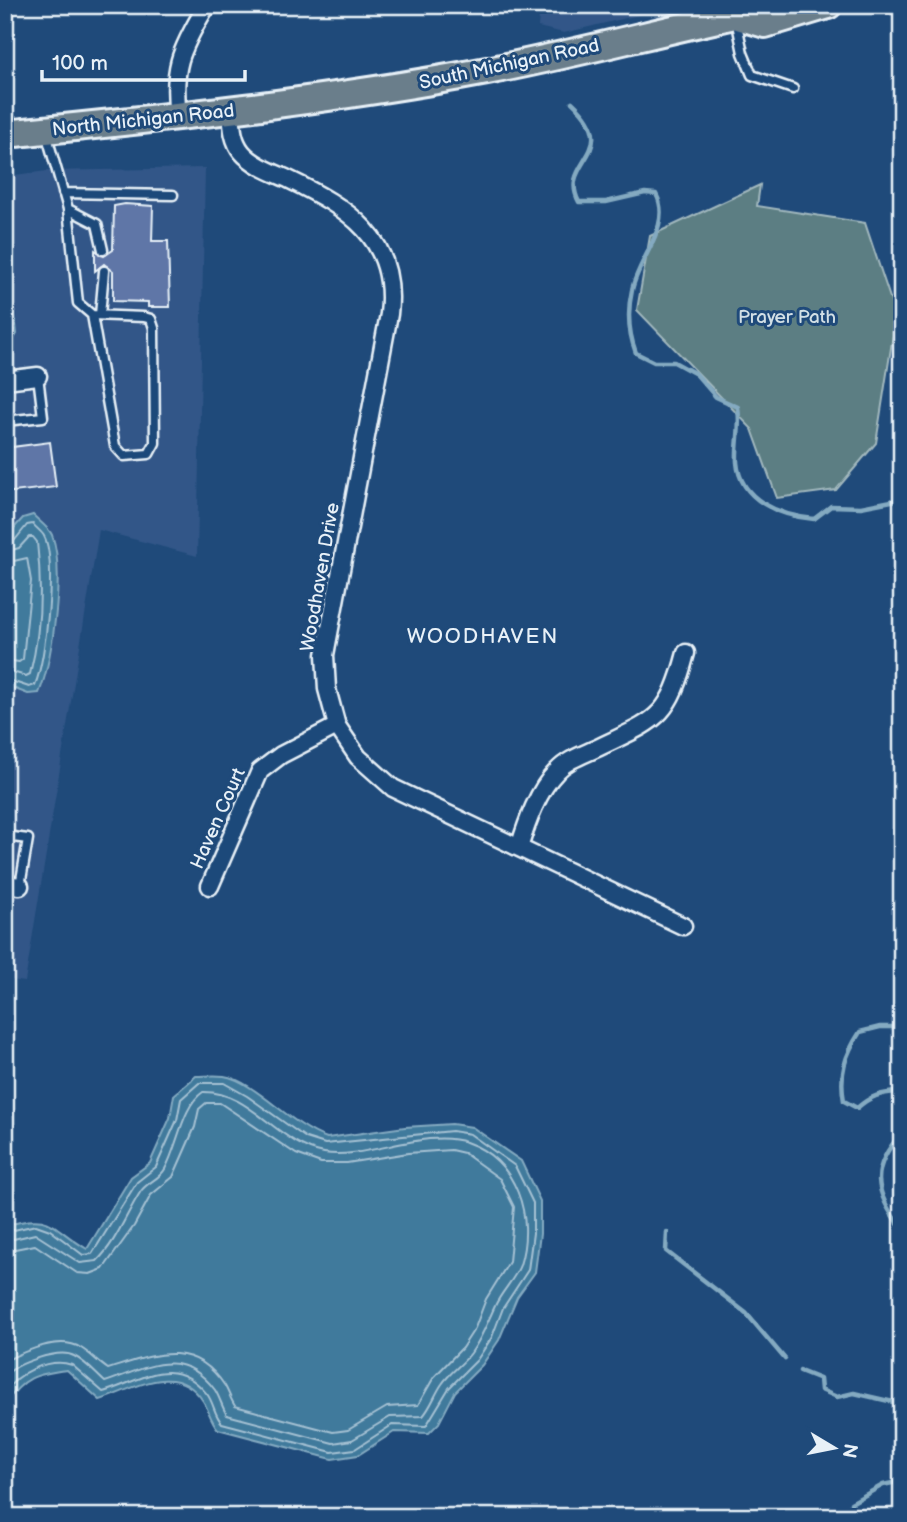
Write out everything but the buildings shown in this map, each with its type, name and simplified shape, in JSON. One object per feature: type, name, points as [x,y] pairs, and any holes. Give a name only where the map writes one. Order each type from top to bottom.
[{"type":"main road","name":"South Michigan Road","points":[[282,104],[489,70],[738,8],[765,24],[828,5]]},
{"type":"main road","name":"North Michigan Road","points":[[5,134],[282,104]]},
{"type":"street","points":[[178,116],[175,84],[180,50],[204,10],[210,5]]},
{"type":"street","name":"Woodhaven Drive","points":[[230,110],[234,138],[244,154],[260,166],[342,208],[358,220],[378,247],[390,282],[389,314],[328,633],[327,689],[337,726],[358,757],[393,788],[683,926]]},
{"type":"street","points":[[5,380],[38,376]]},
{"type":"street","points":[[519,848],[540,796],[557,771],[577,757],[659,716],[673,697],[687,653]]},
{"type":"street","name":"Haven Court","points":[[210,886],[260,771],[281,755],[337,726]]},
{"type":"lane","points":[[738,8],[743,53],[752,75],[793,89]]},
{"type":"lane","points":[[45,130],[68,209],[78,303],[96,315],[151,319],[154,328],[155,443],[149,454],[124,456],[114,446],[96,315],[103,271]]},
{"type":"lane","points":[[63,193],[173,195]]},
{"type":"lane","points":[[68,209],[97,224],[103,250]]},
{"type":"lane","points":[[5,421],[43,417],[38,376]]},
{"type":"lane","points":[[5,836],[27,839],[13,885]]},
{"type":"shaded area","points":[[540,5],[680,5],[564,33],[538,27]]},
{"type":"shaded area","points":[[205,168],[197,556],[99,530],[25,982],[5,979],[5,176],[48,171]]},
{"type":"green space","name":"Prayer Path","points":[[760,185],[757,206],[865,223],[896,316],[876,443],[836,490],[777,498],[752,429],[637,310],[650,236]]},
{"type":"water","points":[[5,288],[15,316],[17,334],[11,343],[5,343]]},
{"type":"water","points":[[33,515],[52,535],[56,550],[57,591],[53,638],[44,678],[39,693],[28,694],[5,685],[5,538],[23,518]]},
{"type":"water","points":[[196,1076],[224,1076],[236,1080],[300,1124],[327,1138],[405,1127],[452,1124],[472,1127],[521,1161],[540,1201],[540,1234],[535,1272],[517,1297],[499,1340],[482,1365],[455,1392],[439,1423],[429,1433],[394,1432],[358,1455],[332,1459],[218,1429],[203,1401],[193,1389],[181,1382],[154,1381],[100,1400],[67,1370],[31,1378],[18,1388],[5,1404],[5,1226],[32,1220],[42,1221],[87,1249],[131,1177],[150,1163],[170,1118],[174,1095]]},
{"type":"waterway","points":[[572,102],[587,119],[593,133],[592,145],[576,176],[575,188],[579,202],[606,202],[645,193],[656,194],[660,206],[657,230],[635,278],[630,298],[630,330],[636,353],[654,362],[674,362],[696,374],[716,397],[738,407],[737,462],[746,487],[764,504],[776,510],[814,519],[831,506],[861,507],[902,499]]},
{"type":"waterway","points":[[902,899],[902,919]]},
{"type":"waterway","points":[[902,1027],[880,1027],[860,1032],[847,1057],[842,1082],[844,1101],[857,1108],[871,1098],[886,1093],[898,1092],[902,1099]]},
{"type":"waterway","points":[[902,1133],[884,1158],[879,1181],[886,1204],[902,1229]]},
{"type":"waterway","points":[[667,1232],[666,1251],[746,1313],[785,1359]]},
{"type":"waterway","points":[[800,1371],[820,1379],[821,1390],[837,1397],[854,1393],[902,1404]]},
{"type":"waterway","points":[[853,1517],[851,1503],[883,1485],[902,1481]]},
{"type":"district","name":"WOODHAVEN","points":[[483,636]]}]
